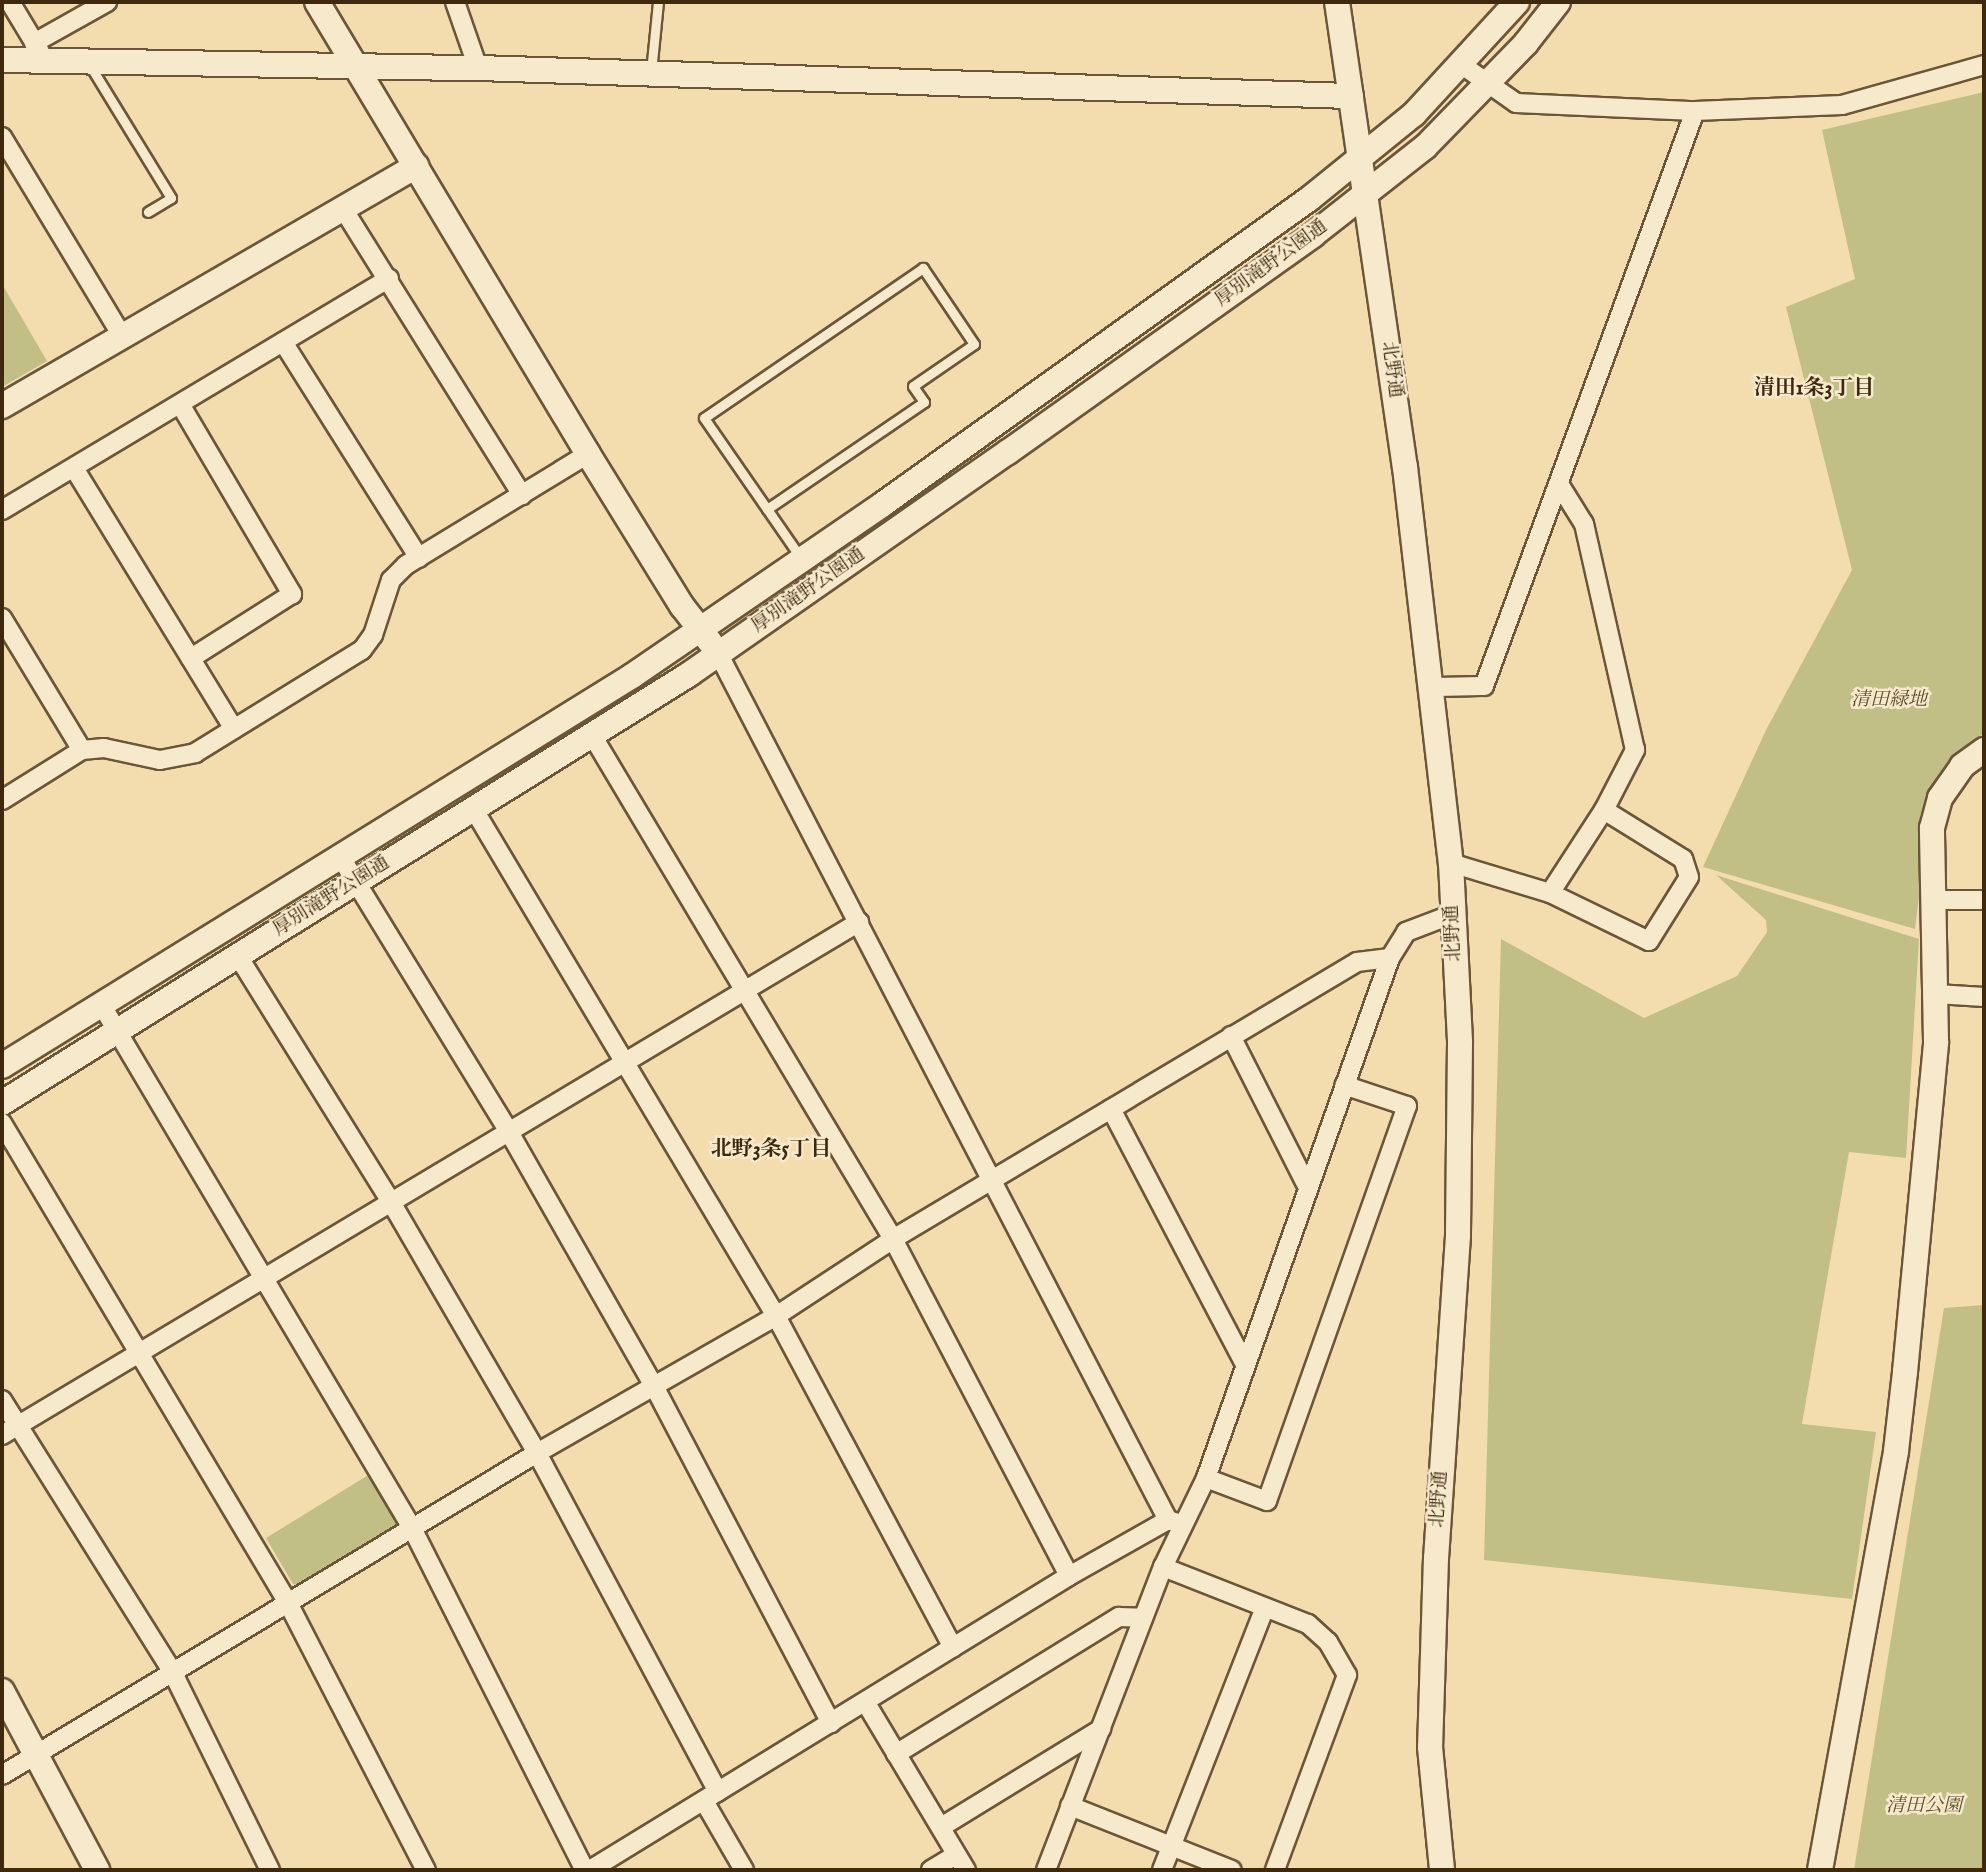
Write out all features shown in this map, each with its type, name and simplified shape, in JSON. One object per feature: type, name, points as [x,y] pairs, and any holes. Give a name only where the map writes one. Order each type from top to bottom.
[{"type":"street","points":[[10,2],[40,52]]},
{"type":"street","points":[[40,52],[107,2]]},
{"type":"street","points":[[317,2],[588,454],[719,655],[992,1180],[1175,1522]]},
{"type":"street","points":[[455,2],[478,68]]},
{"type":"street","name":"北野通","points":[[1337,2],[1362,157],[1434,687],[1451,863],[1460,1043],[1458,1236],[1436,1558],[1430,1747],[1442,1870]]},
{"type":"street","name":"厚別滝野公園通","points":[[2,1066],[701,629],[802,559],[1159,307],[1362,157],[1462,65],[1517,2]]},
{"type":"street","name":"厚別滝野公園通","points":[[2,1103],[719,655],[1366,194],[1424,147],[1487,84],[1558,2]]},
{"type":"street","points":[[2,60],[40,52],[88,62],[478,68],[1351,96]]},
{"type":"street","points":[[1462,65],[1516,103],[1695,111],[1842,104],[1984,65]]},
{"type":"street","points":[[1434,687],[1484,686],[1695,111]]},
{"type":"street","points":[[2,137],[121,334]]},
{"type":"street","points":[[2,406],[121,334],[416,166]]},
{"type":"street","points":[[342,207],[389,278],[522,495]]},
{"type":"street","points":[[2,510],[389,278]]},
{"type":"street","points":[[284,342],[419,558]]},
{"type":"street","points":[[180,404],[292,593],[191,658]]},
{"type":"street","points":[[2,800],[82,750],[104,748],[160,760],[183,759],[234,729],[362,650],[373,635],[391,580],[419,558],[588,454]]},
{"type":"street","points":[[74,468],[234,729]]},
{"type":"street","points":[[1550,893],[1604,810],[1635,750],[1584,524],[1559,484]]},
{"type":"street","points":[[802,559],[819,584]]},
{"type":"street","points":[[2,618],[82,750]]},
{"type":"street","points":[[592,735],[893,1239],[1069,1576]]},
{"type":"street","points":[[1821,1870],[1896,1451],[1936,1041],[1933,828],[1940,798],[1962,766],[1984,750]]},
{"type":"street","points":[[473,808],[776,1316],[953,1648]]},
{"type":"street","points":[[1451,863],[1550,893],[1649,941],[1689,877],[1683,859],[1604,810]]},
{"type":"street","points":[[340,856],[509,1132],[654,1386],[831,1723]]},
{"type":"street","points":[[1932,900],[1984,900]]},
{"type":"street","points":[[1046,1870],[1163,1567],[1175,1522],[1206,1478],[1390,958],[1406,932],[1453,914]]},
{"type":"street","points":[[2,1436],[859,922]]},
{"type":"street","points":[[238,956],[391,1202],[537,1453],[711,1796],[744,1870]]},
{"type":"street","points":[[2,1775],[537,1453],[776,1316],[893,1239],[1357,962],[1390,958]]},
{"type":"street","points":[[1936,994],[1984,997]]},
{"type":"street","points":[[101,1004],[265,1276],[412,1528],[587,1870],[866,1703],[1069,1576],[1175,1522]]},
{"type":"street","points":[[1231,1037],[1308,1188]]},
{"type":"street","points":[[1206,1478],[1267,1501],[1407,1106],[1344,1085]]},
{"type":"street","points":[[1111,1109],[1245,1364]]},
{"type":"street","points":[[2,1123],[288,1603],[426,1870]]},
{"type":"street","points":[[2,1400],[173,1673],[270,1870]]},
{"type":"street","points":[[1163,1567],[1308,1624],[1328,1642],[1347,1675],[1275,1870]]},
{"type":"street","points":[[1162,1870],[1265,1607]]},
{"type":"street","points":[[896,1754],[1119,1617],[1143,1618]]},
{"type":"street","points":[[2,1692],[37,1753],[97,1870]]},
{"type":"street","points":[[866,1703],[961,1863],[931,1870]]},
{"type":"street","points":[[941,1827],[1101,1729]]},
{"type":"street","points":[[1070,1806],[1232,1870]]},
{"type":"lane","points":[[651,74],[658,2]]},
{"type":"lane","points":[[88,62],[171,198],[148,212]]},
{"type":"lane","points":[[767,509],[924,402],[913,386],[974,344],[923,268],[704,418],[767,509],[802,559]]},
{"type":"green space","name":"清田緑地","points":[[1984,92],[1984,732],[1920,815],[1921,881],[1915,929],[1703,867],[1766,730],[1852,570],[1786,307],[1855,279],[1822,130]]},
{"type":"green space","points":[[2,284],[47,361],[2,387]]},
{"type":"green space","points":[[1716,875],[1919,939],[1906,1158],[1849,1152],[1802,1424],[1876,1432],[1852,1599],[1484,1560],[1501,939],[1644,1018],[1737,976],[1767,932],[1766,920]]},
{"type":"green space","name":"清田公園","points":[[1984,1305],[1984,1870],[1854,1870],[1944,1308]]},
{"type":"green space","points":[[370,1474],[398,1525],[301,1586],[293,1584],[266,1538]]},
{"type":"district","name":"清田1条3丁目","points":[[1814,389]]},
{"type":"district","name":"北野3条5丁目","points":[[771,1150]]}]
